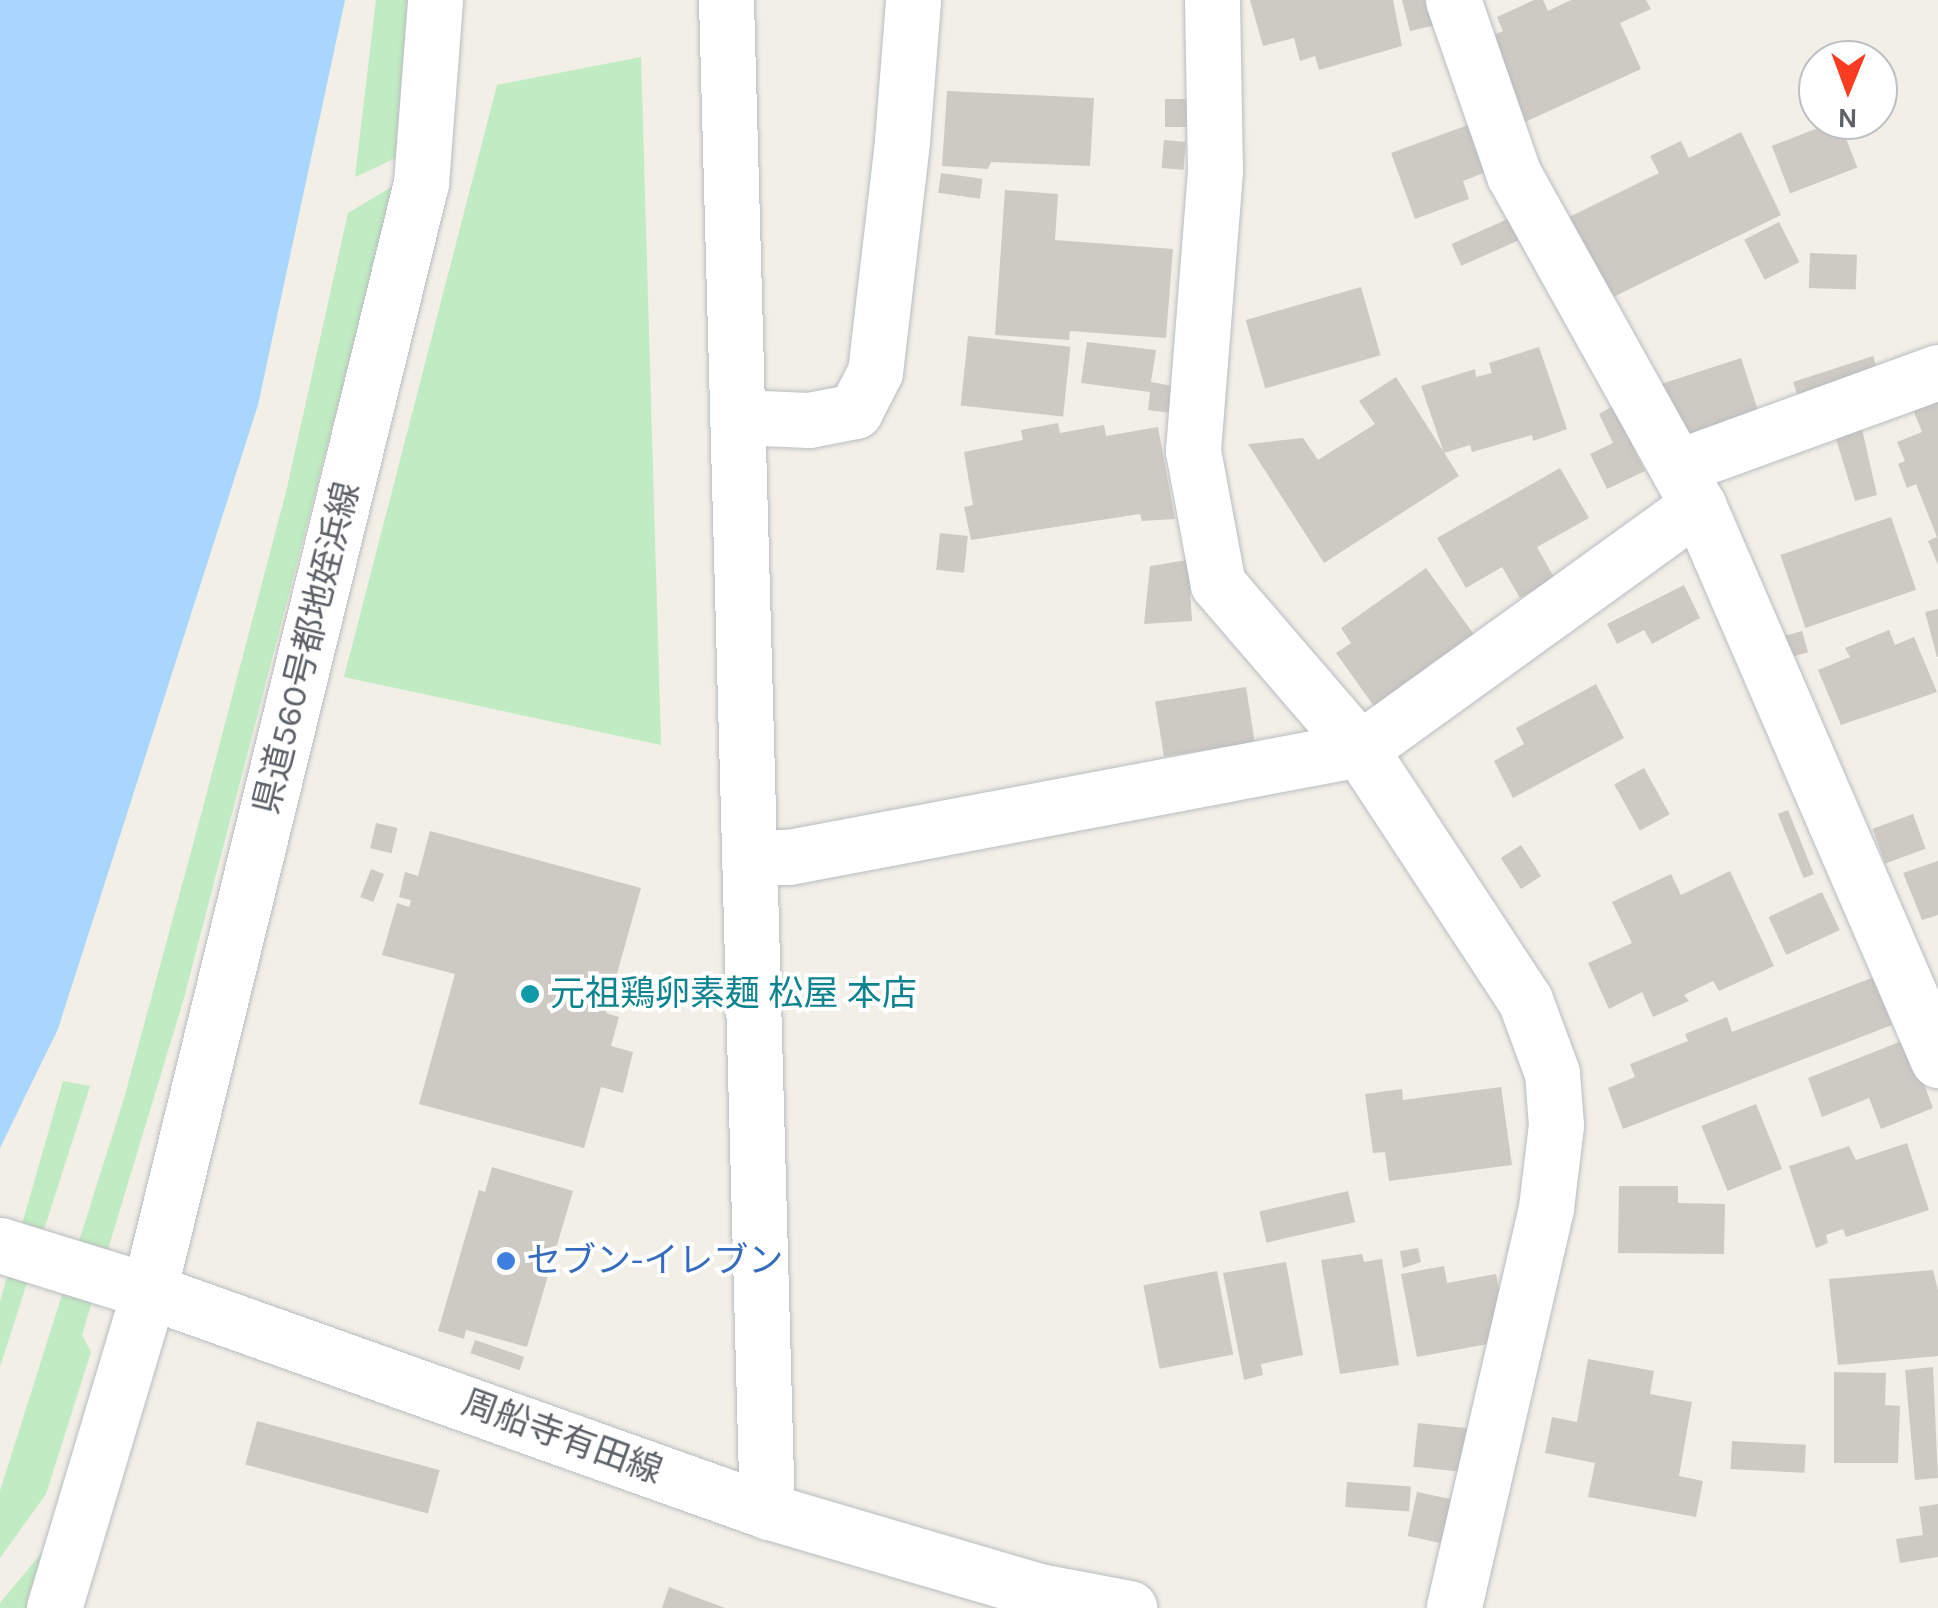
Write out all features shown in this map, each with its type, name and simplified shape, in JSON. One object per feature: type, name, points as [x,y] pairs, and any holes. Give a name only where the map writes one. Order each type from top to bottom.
[{"type":"street","name":"県道560号都地姪浜線","points":[[54,1608],[127,1284],[421,184],[435,0]]},
{"type":"street","points":[[726,0],[767,1510]]},
{"type":"street","points":[[738,417],[809,420],[855,411],[875,372],[912,0]]},
{"type":"street","points":[[1212,0],[1215,171],[1193,451],[1218,584],[1360,749],[1525,1000],[1552,1073],[1556,1125],[1546,1208],[1454,1608]]},
{"type":"street","points":[[1453,0],[1514,174],[1687,486],[1938,1060]]},
{"type":"street","points":[[751,858],[790,857],[1360,749],[1687,486],[1938,372]]},
{"type":"street","name":"周船寺有田線","points":[[0,1245],[127,1284],[767,1510],[1038,1591],[1130,1608]]},
{"type":"green space","points":[[376,0],[413,0],[400,156],[355,177]]},
{"type":"green space","points":[[641,57],[661,745],[344,677],[497,85]]},
{"type":"green space","points":[[395,185],[184,998],[82,1335],[91,1352],[46,1494],[0,1558],[0,1491],[123,1102],[286,492],[348,213]]},
{"type":"green space","points":[[63,1081],[90,1086],[0,1367],[0,1301]]},
{"type":"green space","points":[[44,1550],[26,1608],[0,1608],[0,1603]]},
{"type":"water","points":[[0,0],[345,0],[258,405],[58,1029],[0,1148]]},
{"type":"building","points":[[1250,0],[1393,0],[1402,46],[1319,70],[1315,56],[1300,61],[1294,38],[1263,46]]},
{"type":"building","points":[[1402,0],[1430,0],[1436,25],[1410,31]]},
{"type":"building","points":[[1534,0],[1543,0],[1548,11],[1571,0],[1646,0],[1651,9],[1620,23],[1641,69],[1525,122],[1487,38],[1503,31],[1497,17]]},
{"type":"building","points":[[947,91],[1094,98],[1090,166],[991,162],[988,169],[942,166]]},
{"type":"building","points":[[1165,99],[1187,99],[1187,127],[1165,127]]},
{"type":"building","points":[[1468,125],[1486,172],[1463,181],[1469,199],[1415,219],[1391,153]]},
{"type":"building","points":[[1741,132],[1781,215],[1607,300],[1567,218],[1659,173],[1650,156],[1681,141],[1689,158]]},
{"type":"building","points":[[1798,136],[1798,140],[1847,140],[1857,168],[1790,193],[1772,146]]},
{"type":"building","points":[[1164,140],[1186,142],[1183,170],[1162,168]]},
{"type":"building","points":[[941,173],[983,179],[980,199],[938,193]]},
{"type":"building","points":[[1005,190],[1058,194],[1055,240],[1173,249],[1166,338],[1070,331],[1069,340],[995,335]]},
{"type":"building","points":[[1521,213],[1531,235],[1461,266],[1452,244]]},
{"type":"building","points":[[1779,222],[1799,262],[1765,280],[1744,240]]},
{"type":"building","points":[[1810,253],[1857,255],[1856,290],[1809,288]]},
{"type":"building","points":[[1361,287],[1381,355],[1265,388],[1246,320]]},
{"type":"building","points":[[968,336],[1070,347],[1063,416],[961,406]]},
{"type":"building","points":[[1087,342],[1156,350],[1151,382],[1173,386],[1170,413],[1148,410],[1150,392],[1081,383]]},
{"type":"building","points":[[1539,347],[1567,429],[1533,441],[1532,435],[1472,452],[1470,445],[1444,453],[1421,386],[1475,369],[1476,377],[1492,373],[1489,363]]},
{"type":"building","points":[[1873,356],[1882,383],[1802,409],[1793,382]]},
{"type":"building","points":[[1741,358],[1760,418],[1669,448],[1650,388]]},
{"type":"building","points":[[1396,377],[1459,476],[1324,563],[1248,444],[1303,438],[1318,460],[1375,424],[1359,401]]},
{"type":"building","points":[[1938,397],[1938,565],[1928,541],[1937,537],[1916,484],[1907,488],[1898,464],[1905,461],[1897,442],[1922,432],[1912,407]]},
{"type":"building","points":[[1613,406],[1645,471],[1607,489],[1590,454],[1613,443],[1599,414]]},
{"type":"building","points":[[1860,420],[1877,495],[1855,501],[1833,429]]},
{"type":"building","points":[[1058,423],[1060,433],[1104,425],[1106,436],[1158,427],[1175,519],[1142,521],[1140,514],[971,540],[964,507],[973,505],[964,452],[1023,440],[1021,430]]},
{"type":"building","points":[[1560,468],[1589,518],[1537,547],[1555,579],[1520,598],[1502,567],[1466,588],[1437,538]]},
{"type":"building","points":[[1891,517],[1916,590],[1805,628],[1780,555]]},
{"type":"building","points":[[940,533],[968,536],[964,573],[936,570]]},
{"type":"building","points":[[1188,560],[1192,621],[1144,624],[1150,566]]},
{"type":"building","points":[[1426,568],[1478,640],[1378,712],[1336,653],[1351,643],[1341,628]]},
{"type":"building","points":[[1684,585],[1700,618],[1652,644],[1644,630],[1617,644],[1607,624]]},
{"type":"building","points":[[1938,609],[1938,657],[1937,657],[1925,612]]},
{"type":"building","points":[[1889,630],[1895,645],[1914,637],[1937,692],[1841,725],[1818,670],[1850,657],[1845,648]]},
{"type":"building","points":[[1802,631],[1808,652],[1785,659],[1779,638]]},
{"type":"building","points":[[1596,684],[1624,738],[1513,798],[1494,761],[1524,744],[1516,728]]},
{"type":"building","points":[[1246,687],[1255,742],[1164,757],[1155,701]]},
{"type":"building","points":[[1644,768],[1670,814],[1640,831],[1614,784]]},
{"type":"building","points":[[1788,810],[1814,874],[1804,878],[1778,814]]},
{"type":"building","points":[[1913,814],[1926,849],[1885,863],[1873,829]]},
{"type":"building","points":[[376,823],[397,828],[392,853],[370,848]]},
{"type":"building","name":"元祖鶏卵素麺 松屋 本店","points":[[430,831],[641,888],[606,1013],[619,1017],[611,1046],[633,1052],[623,1093],[601,1087],[584,1148],[419,1104],[455,974],[382,955],[397,903],[409,907],[411,900],[399,897],[405,872],[418,876]]},
{"type":"building","points":[[1521,845],[1541,876],[1521,889],[1501,858]]},
{"type":"building","points":[[1938,861],[1938,915],[1922,920],[1903,873]]},
{"type":"building","points":[[371,869],[384,874],[373,902],[360,897]]},
{"type":"building","points":[[1730,871],[1774,966],[1719,991],[1713,981],[1684,995],[1689,1001],[1653,1017],[1642,992],[1609,1009],[1588,963],[1632,943],[1612,902],[1671,874],[1681,895]]},
{"type":"building","points":[[1822,892],[1840,930],[1786,955],[1769,917]]},
{"type":"building","points":[[1874,977],[1892,1025],[1623,1129],[1608,1088],[1635,1077],[1630,1064],[1688,1041],[1685,1034],[1727,1017],[1732,1032]]},
{"type":"building","points":[[1907,1039],[1933,1108],[1881,1129],[1869,1098],[1822,1117],[1808,1078]]},
{"type":"building","points":[[1501,1087],[1512,1165],[1389,1181],[1385,1152],[1373,1153],[1365,1094],[1402,1089],[1403,1100]]},
{"type":"building","points":[[1756,1104],[1782,1169],[1728,1191],[1701,1126]]},
{"type":"building","points":[[1907,1143],[1929,1210],[1846,1237],[1843,1229],[1826,1235],[1828,1243],[1816,1248],[1789,1166],[1849,1146],[1856,1160]]},
{"type":"building","name":"セブン-イレブン","points":[[492,1167],[573,1191],[527,1347],[466,1330],[464,1339],[438,1331],[479,1190],[485,1192]]},
{"type":"building","points":[[1619,1186],[1678,1186],[1678,1203],[1725,1204],[1724,1254],[1618,1253]]},
{"type":"building","points":[[1348,1191],[1355,1222],[1267,1243],[1259,1211]]},
{"type":"building","points":[[1418,1248],[1421,1262],[1403,1268],[1400,1251]]},
{"type":"building","points":[[1362,1254],[1364,1262],[1382,1259],[1399,1365],[1340,1374],[1321,1260]]},
{"type":"building","points":[[1286,1262],[1303,1355],[1261,1364],[1263,1375],[1244,1380],[1223,1273]]},
{"type":"building","points":[[1444,1266],[1447,1283],[1496,1274],[1504,1314],[1499,1342],[1417,1357],[1401,1274]]},
{"type":"building","points":[[1933,1270],[1938,1291],[1938,1356],[1838,1365],[1829,1279]]},
{"type":"building","points":[[1217,1271],[1233,1354],[1160,1369],[1143,1285]]},
{"type":"building","points":[[475,1340],[524,1357],[520,1370],[470,1353]]},
{"type":"building","points":[[1588,1359],[1654,1371],[1650,1394],[1692,1402],[1679,1476],[1703,1481],[1696,1517],[1588,1497],[1595,1463],[1545,1453],[1552,1417],[1577,1422]]},
{"type":"building","points":[[1933,1367],[1938,1478],[1915,1480],[1905,1370]]},
{"type":"building","points":[[1834,1372],[1886,1373],[1885,1405],[1900,1406],[1898,1463],[1834,1463]]},
{"type":"building","points":[[257,1421],[440,1470],[428,1513],[245,1464]]},
{"type":"building","points":[[1418,1423],[1468,1428],[1463,1472],[1413,1467]]},
{"type":"building","points":[[1732,1441],[1806,1445],[1804,1473],[1731,1469]]},
{"type":"building","points":[[1347,1482],[1411,1486],[1409,1511],[1345,1507]]},
{"type":"building","points":[[1417,1492],[1455,1500],[1446,1544],[1408,1536]]},
{"type":"building","points":[[1938,1504],[1938,1557],[1900,1563],[1896,1539],[1923,1535],[1919,1507]]},
{"type":"building","points":[[669,1587],[725,1608],[662,1608]]},
{"type":"place","name":"元祖鶏卵素麺 松屋 本店","points":[[530,994]]},
{"type":"place","name":"セブン-イレブン","points":[[506,1261]]}]
